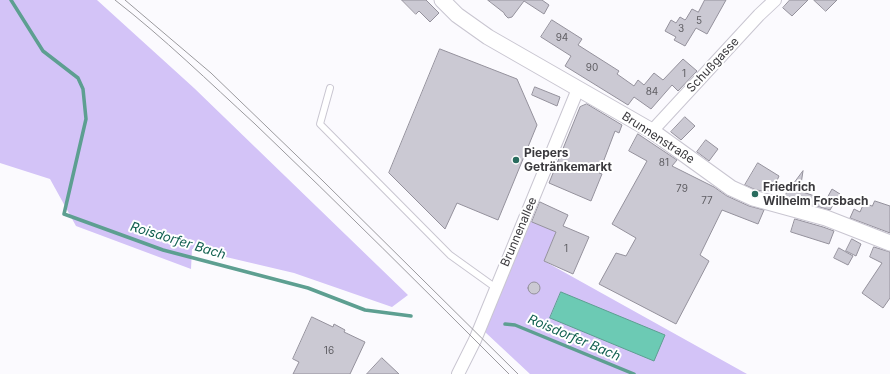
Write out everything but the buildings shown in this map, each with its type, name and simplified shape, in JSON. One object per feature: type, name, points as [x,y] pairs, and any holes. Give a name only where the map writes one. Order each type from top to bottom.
[{"type":"street","name":"Brunnenstraße","points":[[442,0],[457,15],[488,37],[652,131],[731,188],[753,198],[826,218],[890,243]]},
{"type":"street","name":"Schußgasse","points":[[652,131],[759,15],[775,0]]},
{"type":"street","name":"Brunnenallee","points":[[459,374],[475,340],[578,89]]},
{"type":"lane","points":[[330,88],[320,124],[450,255],[496,288]]},
{"type":"shaded area","points":[[0,0],[97,0],[194,88],[408,295],[392,307],[294,273],[192,249],[191,269],[76,226],[50,179],[0,163]]},
{"type":"shaded area","points":[[531,221],[556,232],[544,261],[747,374],[530,374],[485,332]]},
{"type":"shaded area","points":[[561,292],[665,335],[654,361],[550,318]]},
{"type":"waterway","name":"Roisdorfer Bach","points":[[11,0],[43,51],[78,78],[83,89],[86,119],[64,214],[163,250],[308,288],[365,310],[411,316]]},
{"type":"waterway","name":"Roisdorfer Bach","points":[[505,324],[515,325],[634,374]]},
{"type":"tram line","points":[[115,0],[169,45],[255,124],[509,374]]},
{"type":"tram line","points":[[125,0],[211,73],[323,181],[518,374]]},
{"type":"place","name":"Piepers Getränkemarkt","points":[[516,160]]},
{"type":"place","name":"Friedrich Wilhelm Forsbach","points":[[755,194]]}]
